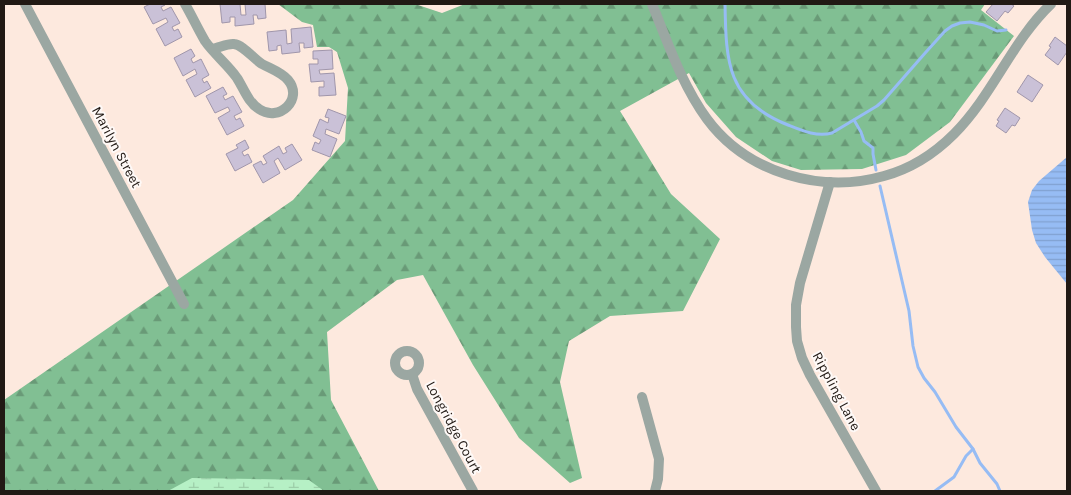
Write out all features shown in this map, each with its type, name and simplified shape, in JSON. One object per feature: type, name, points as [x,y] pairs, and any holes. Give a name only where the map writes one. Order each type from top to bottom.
[{"type":"street","name":"Marilyn Street","points":[[24,4],[184,304]]},
{"type":"street","points":[[185,4],[206,41],[212,49],[237,78],[253,104],[259,110],[277,114],[282,112],[292,101],[293,88],[288,81],[281,74],[262,64],[240,46],[231,44],[212,49]]},
{"type":"street","points":[[652,4],[693,98],[720,134],[740,151],[779,172],[796,178],[830,182],[858,181],[885,176],[913,165],[934,151],[954,134],[971,115],[1026,33],[1051,4]]},
{"type":"street","name":"Rippling Lane","points":[[830,182],[797,294],[795,316],[797,341],[810,375],[876,491]]},
{"type":"street","name":"Longridge Court","points":[[412,374],[417,389],[473,491]]},
{"type":"street","points":[[642,397],[659,459],[655,491]]},
{"type":"green space","points":[[278,4],[415,4],[442,13],[465,4],[985,4],[981,10],[1014,36],[950,122],[906,155],[862,169],[801,170],[772,161],[736,137],[706,103],[689,73],[620,111],[671,194],[720,239],[683,311],[610,316],[569,341],[560,382],[582,478],[570,483],[519,438],[473,365],[423,275],[397,280],[327,332],[331,400],[379,491],[4,491],[4,400],[293,200],[345,141],[348,88],[337,52],[329,47],[317,47],[313,25],[302,22]]},
{"type":"green space","points":[[192,478],[309,480],[324,491],[168,491]]},
{"type":"water","points":[[1067,157],[1067,284],[1036,243],[1028,202],[1032,190],[1039,181]]},
{"type":"building","points":[[150,4],[165,4],[161,7],[163,11],[171,7],[180,23],[172,27],[174,31],[178,29],[182,37],[165,46],[156,29],[168,22],[166,18],[153,24],[144,7]]},
{"type":"building","points":[[220,4],[240,4],[241,15],[246,15],[245,4],[265,4],[266,18],[258,19],[257,15],[253,15],[254,24],[235,26],[235,17],[230,17],[230,22],[222,23]]},
{"type":"building","points":[[993,4],[1011,4],[1014,6],[1008,13],[1005,11],[997,21],[986,12]]},
{"type":"building","points":[[311,27],[313,47],[304,48],[304,43],[299,43],[300,52],[282,54],[281,45],[277,46],[277,50],[269,51],[267,32],[286,30],[287,44],[292,43],[291,29]]},
{"type":"building","points":[[1055,37],[1067,46],[1067,52],[1058,65],[1045,55]]},
{"type":"building","points":[[191,49],[195,56],[191,59],[193,63],[201,59],[209,75],[202,79],[204,83],[207,81],[211,88],[195,97],[186,80],[197,74],[195,69],[183,76],[174,58]]},
{"type":"building","points":[[332,50],[333,69],[319,70],[320,74],[334,73],[336,95],[319,96],[319,87],[324,87],[324,81],[311,82],[309,64],[318,64],[318,59],[313,59],[313,51]]},
{"type":"building","points":[[1028,75],[1043,85],[1032,102],[1017,92]]},
{"type":"building","points":[[223,87],[227,94],[223,96],[225,100],[233,96],[242,112],[234,116],[236,120],[240,118],[244,126],[227,135],[218,118],[230,111],[228,107],[215,113],[206,96]]},
{"type":"building","points":[[1005,108],[1020,118],[1015,126],[1012,125],[1006,133],[996,126],[999,121],[997,120]]},
{"type":"building","points":[[328,109],[346,116],[339,134],[326,129],[325,134],[337,139],[330,157],[312,150],[315,142],[319,144],[321,140],[313,136],[320,119],[328,123],[329,118],[325,117]]},
{"type":"building","points":[[245,140],[249,148],[242,152],[244,156],[248,154],[252,162],[235,171],[226,154],[238,148],[236,145]]},
{"type":"building","points":[[292,144],[302,160],[285,170],[278,158],[274,161],[280,173],[263,183],[253,165],[261,161],[263,165],[267,163],[263,156],[279,146],[283,154],[287,152],[285,148]]},
{"type":"waterway","points":[[725,4],[729,61],[734,77],[742,91],[753,104],[768,115],[815,134],[832,133],[877,106],[945,31],[952,26],[970,22],[984,25],[997,31],[1006,30]]},
{"type":"waterway","points":[[854,120],[864,141],[873,148],[876,170]]},
{"type":"waterway","points":[[880,186],[909,311],[913,346],[918,367],[1000,491]]},
{"type":"waterway","points":[[935,491],[954,477],[966,456],[973,449]]}]
